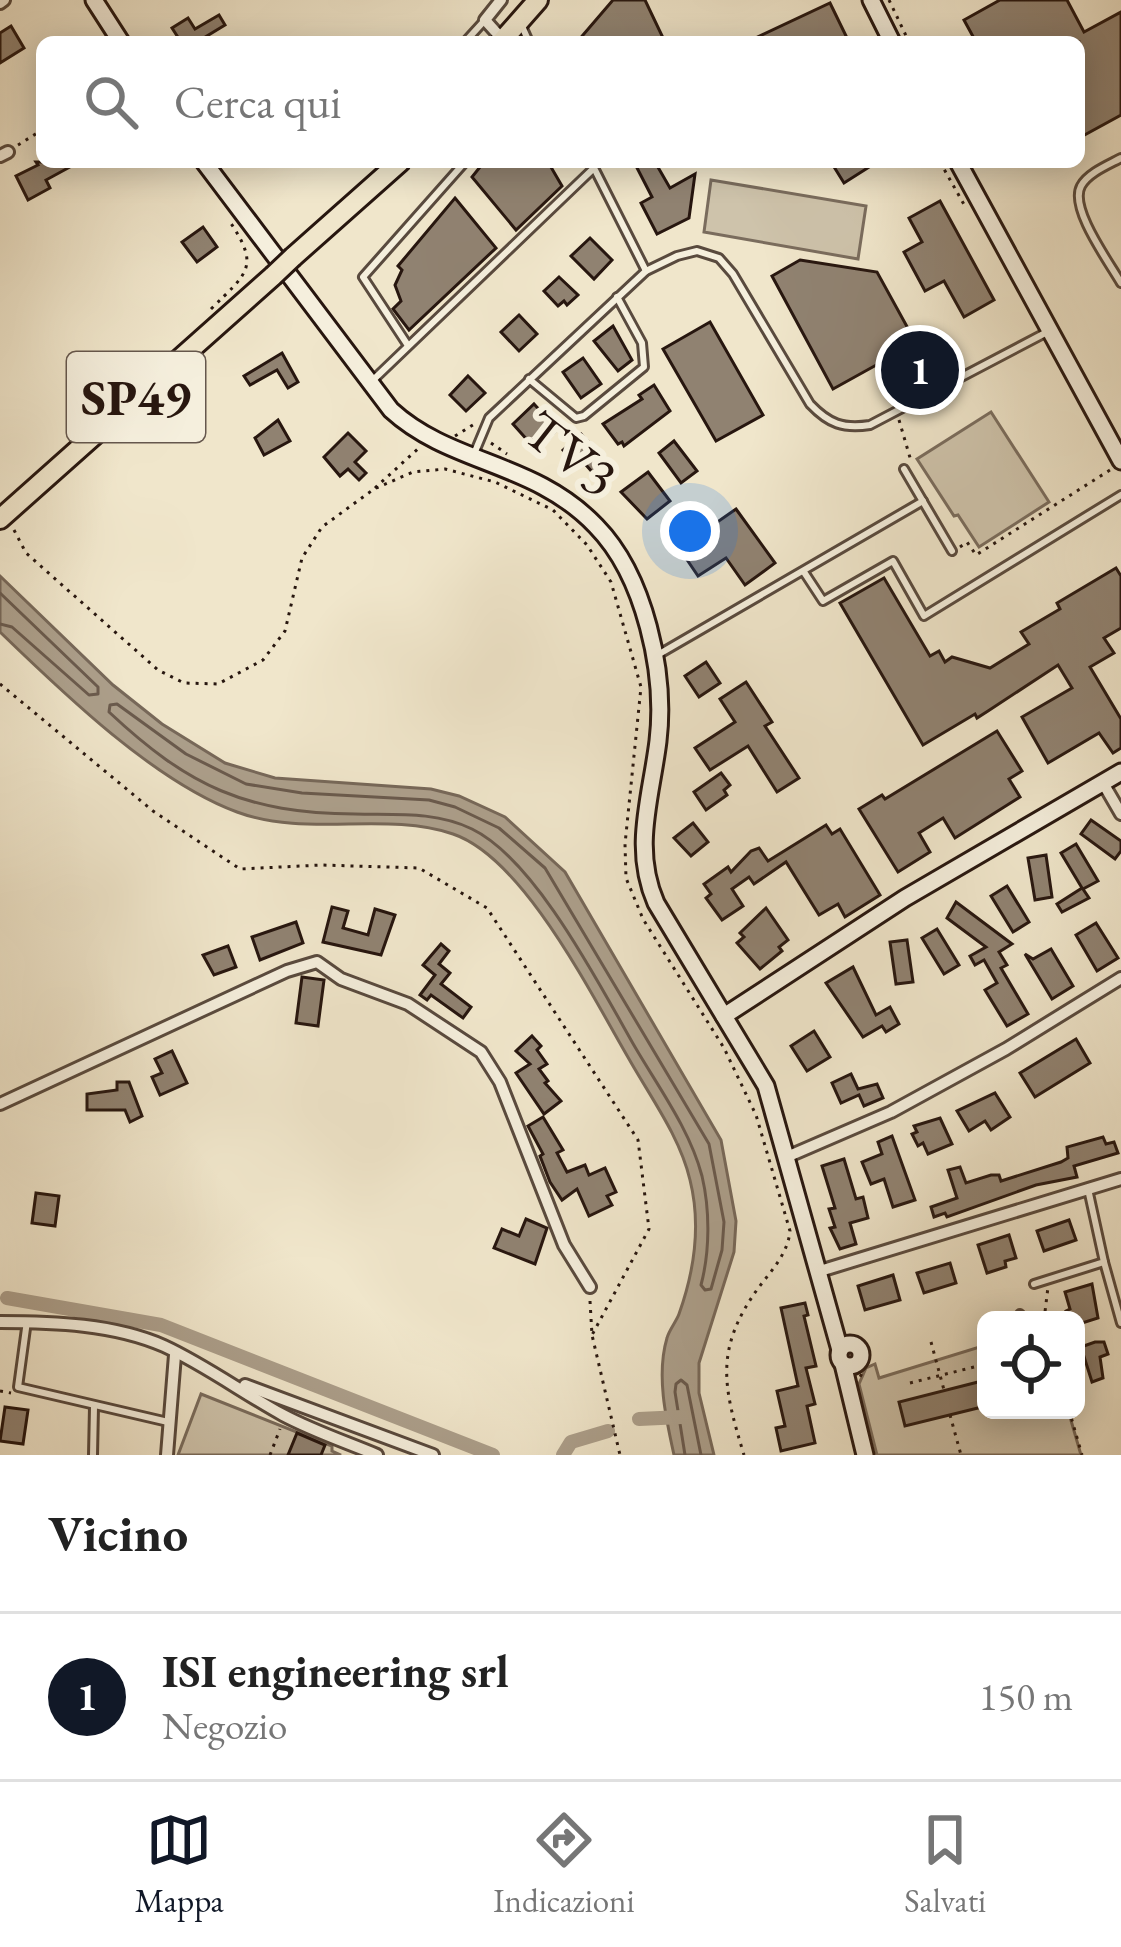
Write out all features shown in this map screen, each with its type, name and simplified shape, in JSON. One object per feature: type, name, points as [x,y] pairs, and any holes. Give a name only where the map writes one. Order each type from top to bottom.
[{"type":"main road","points":[[506,36],[538,0]]},
{"type":"main road","name":"SP49","points":[[2,518],[393,168]]},
{"type":"street","points":[[94,0],[117,36]]},
{"type":"street","points":[[498,36],[485,20],[501,0]]},
{"type":"street","points":[[871,0],[889,36]]},
{"type":"street","points":[[208,168],[368,385],[412,430],[538,481],[598,527],[617,552],[651,645],[658,696],[659,737],[642,859],[656,903],[766,1085],[845,1348],[865,1455]]},
{"type":"street","points":[[961,168],[1051,330],[1116,465]]},
{"type":"street","points":[[724,1016],[905,898],[1121,772]]},
{"type":"street","points":[[1102,783],[1121,814]]},
{"type":"street","points":[[0,1104],[287,970],[317,962],[341,980],[408,1004],[481,1052],[500,1082],[564,1245],[590,1287]]},
{"type":"street","points":[[789,1156],[891,1112],[1121,978]]},
{"type":"street","points":[[820,1270],[1121,1179]]},
{"type":"street","points":[[2,1323],[132,1335],[167,1347],[287,1417],[377,1455]]},
{"type":"street","points":[[167,1455],[175,1354]]},
{"type":"street","points":[[223,1376],[433,1455]]},
{"type":"street","points":[[287,1417],[303,1406]]},
{"type":"lane","points":[[470,36],[485,20]]},
{"type":"lane","points":[[520,21],[527,36]]},
{"type":"lane","points":[[1121,158],[1082,184],[1078,202],[1121,283]]},
{"type":"lane","points":[[406,344],[363,277],[460,168]]},
{"type":"lane","points":[[368,385],[589,168]]},
{"type":"lane","points":[[594,168],[646,271]]},
{"type":"lane","points":[[474,454],[489,418],[617,297],[646,271],[697,251],[719,258],[734,274],[811,404],[825,419],[846,429],[870,425],[1051,330]]},
{"type":"lane","points":[[529,380],[576,418],[633,379],[644,367],[642,343],[617,297]]},
{"type":"lane","points":[[904,469],[952,551]]},
{"type":"lane","points":[[805,572],[823,601],[893,561],[924,616],[1121,495]]},
{"type":"lane","points":[[661,652],[923,501]]},
{"type":"lane","points":[[1088,1189],[1121,1323]]},
{"type":"lane","points":[[1034,1284],[1104,1262]]},
{"type":"lane","points":[[27,1322],[18,1387],[171,1422]]},
{"type":"lane","points":[[93,1455],[94,1407]]},
{"type":"path","points":[[889,0],[906,36]]},
{"type":"path","points":[[4,154],[36,134]]},
{"type":"path","points":[[200,320],[245,274],[249,261],[249,250],[221,209]]},
{"type":"path","points":[[896,412],[912,459],[904,469]]},
{"type":"path","name":"TV3","points":[[455,436],[473,422],[490,432],[495,448],[520,462]]},
{"type":"path","points":[[2,518],[26,553],[158,670],[184,682],[218,684],[263,660],[285,631],[302,558],[322,526],[433,440]]},
{"type":"path","points":[[952,551],[968,542],[976,555],[1116,465]]},
{"type":"path","points":[[374,489],[413,472],[445,469],[495,482],[553,510],[587,545],[611,582],[640,687],[626,878],[643,919],[724,1048],[756,1115],[790,1231],[789,1245],[742,1310],[727,1351],[726,1390],[744,1455]]},
{"type":"path","points":[[0,684],[153,811],[240,869],[419,868],[488,908],[638,1140],[649,1229],[592,1335]]},
{"type":"path","points":[[1045,1311],[1047,1282]]},
{"type":"path","points":[[590,1287],[592,1335],[620,1455]]},
{"type":"path","points":[[845,1348],[860,1340],[867,1352],[869,1361],[855,1392]]},
{"type":"path","points":[[931,1342],[944,1390]]},
{"type":"path","points":[[910,1383],[977,1366]]},
{"type":"path","points":[[950,1414],[961,1455]]},
{"type":"path","points":[[270,1455],[287,1417]]},
{"type":"path","points":[[1072,1419],[1082,1455]]},
{"type":"shaded area","points":[[711,180],[866,206],[858,259],[704,232]]},
{"type":"shaded area","points":[[991,412],[1049,502],[979,547],[917,459]]},
{"type":"shaded area","points":[[977,1348],[977,1419],[1071,1419],[1081,1455],[877,1455],[859,1384],[866,1368],[875,1364],[879,1378]]},
{"type":"shaded area","points":[[201,1394],[332,1446],[341,1455],[178,1455]]},
{"type":"water","points":[[0,576],[113,685],[162,724],[225,763],[275,778],[431,789],[459,796],[505,817],[565,872],[721,1140],[736,1221],[734,1252],[699,1363],[699,1393],[714,1455],[674,1455],[663,1397],[664,1352],[684,1298],[694,1248],[695,1214],[685,1164],[664,1118],[596,1001],[530,899],[479,848],[453,834],[400,825],[264,819],[237,812],[174,780],[111,734],[0,632]]},
{"type":"building","points":[[613,0],[645,0],[662,36],[582,36]]},
{"type":"building","points":[[1000,0],[1067,0],[1084,32],[1121,12],[1121,115],[1085,135],[1085,36],[973,36],[964,20]]},
{"type":"building","points":[[830,3],[846,36],[760,36]]},
{"type":"building","points":[[219,15],[225,25],[207,36],[177,36],[172,28],[188,18],[195,29]]},
{"type":"building","points":[[11,26],[24,48],[0,63],[0,33]]},
{"type":"building","points":[[36,166],[68,168],[46,180],[50,188],[28,200],[16,176]]},
{"type":"building","points":[[479,168],[552,168],[562,186],[516,230],[472,177]]},
{"type":"building","points":[[637,168],[658,168],[670,188],[695,174],[689,218],[657,234],[641,203],[652,197]]},
{"type":"building","points":[[835,168],[868,168],[844,183]]},
{"type":"building","points":[[455,198],[496,248],[409,330],[393,309],[401,301],[395,285],[402,270],[398,266]]},
{"type":"building","points":[[940,201],[994,300],[964,317],[944,281],[925,291],[904,252],[922,242],[909,218]]},
{"type":"building","points":[[203,227],[217,247],[197,262],[182,242]]},
{"type":"building","points":[[590,238],[612,260],[594,279],[571,256]]},
{"type":"building","points":[[800,260],[877,272],[916,343],[833,389],[772,276]]},
{"type":"building","points":[[559,277],[578,295],[567,305],[564,301],[558,306],[544,291]]},
{"type":"building","points":[[519,315],[537,334],[519,351],[501,332]]},
{"type":"building","points":[[710,322],[763,415],[716,441],[663,349]]},
{"type":"building","points":[[613,326],[632,360],[618,371],[594,341]]},
{"type":"building","points":[[282,353],[298,382],[288,388],[277,370],[250,385],[244,376]]},
{"type":"building","points":[[583,358],[601,384],[581,398],[563,372]]},
{"type":"building","points":[[468,376],[485,393],[466,411],[450,395]]},
{"type":"building","points":[[654,385],[670,411],[624,446],[618,444],[603,424],[642,399],[639,395]]},
{"type":"building","points":[[534,404],[557,429],[538,452],[513,424]]},
{"type":"building","points":[[278,420],[290,441],[264,455],[255,438]]},
{"type":"building","points":[[348,433],[366,451],[355,462],[366,473],[359,480],[348,469],[340,476],[324,457]]},
{"type":"building","points":[[581,434],[607,462],[594,474],[579,457],[574,462],[563,450]]},
{"type":"building","points":[[674,441],[697,471],[681,483],[659,453]]},
{"type":"building","points":[[648,472],[670,501],[647,519],[621,492]]},
{"type":"building","points":[[736,509],[775,563],[745,585],[726,558],[698,576],[675,542],[702,524],[706,530]]},
{"type":"building","points":[[1116,568],[1121,576],[1121,628],[1104,638],[1114,653],[1090,667],[1121,719],[1121,748],[1113,753],[1099,733],[1048,763],[1022,717],[1072,688],[1058,665],[977,718],[975,714],[923,745],[840,603],[884,578],[930,656],[939,651],[945,662],[952,657],[990,668],[1029,644],[1021,632],[1060,609],[1057,603]]},
{"type":"building","points":[[706,662],[720,683],[699,697],[685,676]]},
{"type":"building","points":[[746,682],[772,722],[765,726],[799,778],[777,792],[748,746],[710,770],[695,748],[735,722],[720,699]]},
{"type":"building","points":[[997,731],[1022,771],[1009,779],[1020,797],[955,838],[943,818],[919,833],[930,852],[898,872],[859,809],[882,795],[885,799]]},
{"type":"building","points":[[721,773],[730,785],[724,790],[727,795],[706,810],[694,792]]},
{"type":"building","points":[[1091,820],[1121,841],[1115,859],[1081,834]]},
{"type":"building","points":[[693,823],[708,842],[691,856],[674,838]]},
{"type":"building","points":[[826,825],[832,834],[840,829],[880,895],[845,917],[838,904],[819,915],[786,862],[754,884],[749,877],[732,889],[743,906],[722,920],[706,898],[711,894],[704,884],[728,867],[731,872],[751,851],[759,848],[768,861]]},
{"type":"building","points":[[1076,844],[1098,881],[1083,889],[1089,898],[1062,912],[1057,904],[1082,888],[1061,853]]},
{"type":"building","points":[[1046,855],[1052,897],[1035,900],[1028,858]]},
{"type":"building","points":[[1007,886],[1029,922],[1013,932],[991,896]]},
{"type":"building","points":[[956,902],[1012,944],[999,952],[1007,965],[1001,968],[1028,1014],[1007,1026],[985,990],[997,983],[984,960],[975,965],[970,956],[986,947],[947,918]]},
{"type":"building","points":[[332,907],[348,911],[343,928],[368,935],[375,909],[395,915],[381,955],[323,942]]},
{"type":"building","points":[[766,908],[788,940],[760,969],[737,943],[744,937],[740,933]]},
{"type":"building","points":[[296,922],[303,943],[260,960],[252,937]]},
{"type":"building","points":[[1096,923],[1118,958],[1097,971],[1076,935]]},
{"type":"building","points":[[937,929],[959,965],[944,974],[922,938]]},
{"type":"building","points":[[907,940],[913,982],[896,984],[890,942]]},
{"type":"building","points":[[441,944],[449,951],[439,964],[450,973],[441,984],[471,1007],[463,1018],[431,995],[427,1000],[420,995],[435,975],[423,965]]},
{"type":"building","points":[[228,946],[236,967],[214,975],[203,955]]},
{"type":"building","points":[[1051,949],[1073,986],[1052,999],[1025,954],[1033,959]]},
{"type":"building","points":[[853,967],[876,1015],[890,1007],[899,1024],[886,1032],[882,1026],[863,1037],[826,983]]},
{"type":"building","points":[[302,977],[324,980],[318,1026],[296,1023]]},
{"type":"building","points":[[814,1031],[830,1057],[807,1071],[791,1046]]},
{"type":"building","points":[[532,1036],[547,1064],[539,1069],[545,1083],[561,1101],[544,1114],[516,1073],[530,1064],[516,1051]]},
{"type":"building","points":[[1076,1039],[1090,1063],[1035,1097],[1020,1073]]},
{"type":"building","points":[[172,1051],[187,1083],[160,1095],[152,1077],[162,1073],[155,1059]]},
{"type":"building","points":[[851,1074],[858,1089],[877,1084],[883,1098],[864,1106],[859,1095],[841,1103],[832,1083]]},
{"type":"building","points":[[117,1082],[129,1082],[142,1116],[130,1122],[125,1110],[87,1110],[87,1094],[117,1090]]},
{"type":"building","points":[[995,1093],[1010,1117],[991,1130],[985,1121],[969,1131],[957,1111]]},
{"type":"building","points":[[543,1117],[563,1150],[557,1153],[567,1172],[585,1165],[589,1175],[605,1168],[616,1192],[607,1196],[612,1205],[589,1216],[577,1189],[562,1200],[528,1126]]},
{"type":"building","points":[[940,1118],[952,1144],[928,1154],[912,1134],[917,1132],[914,1126]]},
{"type":"building","points":[[892,1136],[915,1200],[893,1207],[884,1179],[871,1184],[862,1162],[882,1154],[878,1142]]},
{"type":"building","points":[[1103,1137],[1106,1144],[1114,1142],[1118,1153],[1074,1166],[1077,1177],[934,1217],[931,1207],[957,1198],[948,1170],[960,1167],[966,1183],[991,1175],[999,1175],[1001,1181],[1061,1162],[1068,1158],[1067,1147]]},
{"type":"building","points":[[844,1159],[856,1199],[863,1197],[868,1218],[850,1223],[856,1244],[840,1249],[830,1228],[835,1227],[829,1209],[835,1208],[822,1166]]},
{"type":"building","points":[[36,1193],[59,1196],[55,1226],[32,1223]]},
{"type":"building","points":[[526,1219],[547,1228],[535,1264],[494,1248],[502,1229],[519,1236]]},
{"type":"building","points":[[1069,1220],[1076,1240],[1044,1251],[1037,1231]]},
{"type":"building","points":[[1009,1235],[1016,1258],[987,1273],[978,1245]]},
{"type":"building","points":[[950,1263],[956,1283],[924,1293],[917,1273]]},
{"type":"building","points":[[893,1275],[900,1300],[865,1310],[858,1286]]},
{"type":"building","points":[[1092,1284],[1098,1318],[1085,1322],[1085,1311],[1066,1311],[1070,1309],[1065,1292]]},
{"type":"building","points":[[805,1303],[816,1366],[806,1368],[815,1404],[807,1406],[815,1443],[781,1451],[776,1428],[785,1426],[777,1391],[798,1386],[781,1308]]},
{"type":"building","points":[[1104,1342],[1108,1354],[1100,1357],[1103,1378],[1092,1382],[1085,1360],[1085,1346]]},
{"type":"building","points":[[977,1382],[977,1408],[905,1426],[899,1402]]},
{"type":"building","points":[[5,1407],[28,1410],[23,1444],[0,1441]]},
{"type":"building","points":[[297,1433],[325,1445],[321,1455],[288,1455]]},
{"type":"waterway","points":[[7,1298],[161,1325],[493,1455]]},
{"type":"waterway","points":[[639,1419],[682,1417]]},
{"type":"waterway","points":[[563,1455],[571,1442],[608,1431]]},
{"type":"place","name":"ISI engineering srl","points":[[920,370]]}]
